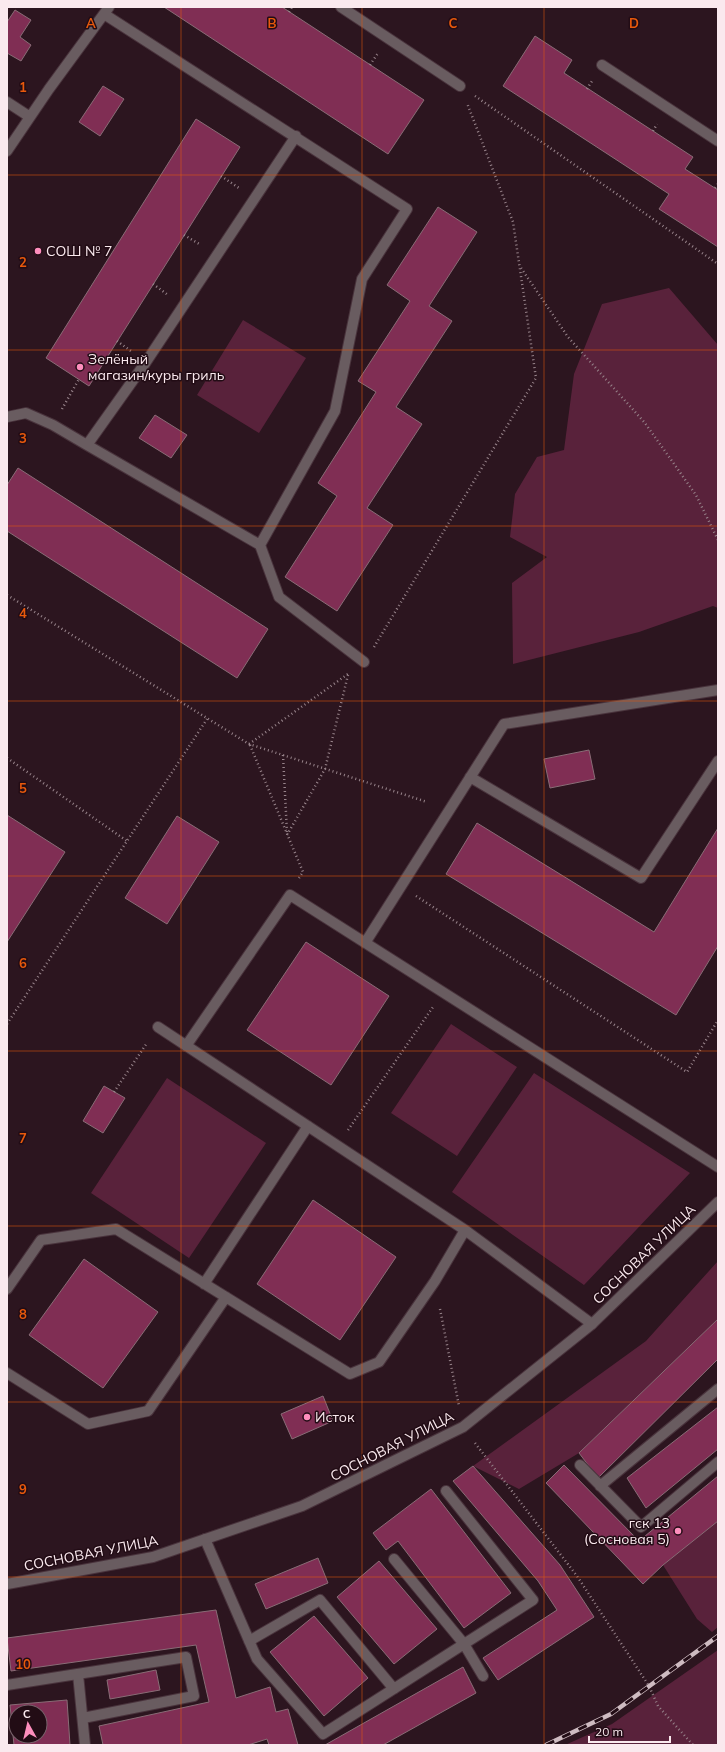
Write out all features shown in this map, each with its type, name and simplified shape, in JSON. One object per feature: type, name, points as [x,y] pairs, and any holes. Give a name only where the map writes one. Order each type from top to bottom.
[{"type":"street","points":[[341,7],[460,86]]},
{"type":"street","points":[[7,151],[49,89],[107,10],[407,209],[362,279],[334,411],[260,545]]},
{"type":"street","points":[[602,65],[718,141]]},
{"type":"street","points":[[7,102],[30,117]]},
{"type":"street","points":[[86,445],[146,362],[296,136]]},
{"type":"street","points":[[7,417],[26,413],[52,425],[260,545],[279,598],[364,662]]},
{"type":"street","points":[[365,943],[504,724],[718,690]]},
{"type":"street","points":[[470,777],[641,878],[718,761]]},
{"type":"street","points":[[186,1046],[290,895],[718,1167]]},
{"type":"street","points":[[158,1027],[465,1230],[592,1324]]},
{"type":"street","points":[[204,1284],[308,1126]]},
{"type":"street","name":"СОСНОВАЯ УЛИЦА","points":[[7,1584],[153,1557],[302,1506],[463,1427],[592,1324],[718,1202]]},
{"type":"street","points":[[7,1289],[41,1240],[116,1229],[350,1374],[378,1362],[435,1281],[465,1230]]},
{"type":"street","points":[[7,1373],[88,1424],[148,1411],[226,1297]]},
{"type":"street","points":[[600,1486],[718,1389]]},
{"type":"street","points":[[580,1465],[640,1527],[718,1462]]},
{"type":"street","points":[[205,1539],[257,1659],[323,1734],[533,1600],[446,1491]]},
{"type":"street","points":[[394,1560],[464,1644],[483,1676]]},
{"type":"street","points":[[249,1641],[320,1600],[394,1689]]},
{"type":"street","points":[[7,1685],[186,1657],[194,1696],[83,1718]]},
{"type":"street","points":[[78,1674],[85,1745]]},
{"type":"path","points":[[289,12],[292,7]]},
{"type":"path","points":[[460,86],[718,264]]},
{"type":"path","points":[[249,744],[364,662],[536,378],[513,222],[460,86]]},
{"type":"path","points":[[715,188],[718,184]]},
{"type":"path","points":[[519,266],[568,338],[645,423],[696,496],[718,540]]},
{"type":"path","points":[[52,425],[79,379]]},
{"type":"path","points":[[7,595],[249,744],[427,802]]},
{"type":"path","points":[[287,835],[325,769],[348,674]]},
{"type":"path","points":[[7,1024],[207,719]]},
{"type":"path","points":[[249,744],[303,872],[290,895]]},
{"type":"path","points":[[283,755],[287,835]]},
{"type":"path","points":[[7,758],[127,840]]},
{"type":"path","points":[[401,886],[687,1072],[718,1020]]},
{"type":"path","points":[[337,1145],[443,992]]},
{"type":"path","points":[[114,1092],[158,1027]]},
{"type":"path","points":[[435,1281],[463,1427],[577,1576],[649,1686],[658,1706],[694,1745]]},
{"type":"shaded area","points":[[669,288],[718,345],[718,608],[713,606],[639,632],[513,664],[512,583],[547,557],[510,537],[515,494],[537,457],[564,450],[574,374],[602,304]]},
{"type":"shaded area","points":[[243,320],[306,358],[259,433],[197,395]]},
{"type":"shaded area","points":[[451,1024],[517,1067],[457,1156],[391,1113]]},
{"type":"shaded area","points":[[534,1073],[690,1173],[584,1285],[452,1192]]},
{"type":"shaded area","points":[[167,1078],[266,1143],[189,1258],[91,1193]]},
{"type":"shaded area","points":[[718,1261],[718,1319],[579,1453],[519,1489],[473,1466],[646,1341]]},
{"type":"shaded area","points":[[718,1521],[718,1627],[712,1632],[697,1619],[663,1565]]},
{"type":"shaded area","points":[[718,1650],[718,1745],[565,1745],[612,1724]]},
{"type":"building","points":[[164,7],[282,7],[424,100],[388,154]]},
{"type":"building","points":[[15,10],[31,20],[20,37],[31,45],[21,61],[7,53],[7,22]]},
{"type":"building","points":[[535,36],[572,60],[564,73],[693,157],[685,169],[718,190],[718,247],[659,209],[669,194],[503,86]]},
{"type":"building","points":[[103,86],[124,99],[100,136],[79,122]]},
{"type":"building","points":[[196,119],[240,147],[89,386],[46,358]]},
{"type":"building","points":[[438,207],[477,232],[429,306],[452,321],[396,407],[422,424],[367,508],[393,525],[337,611],[285,577],[337,496],[318,483],[376,392],[358,381],[410,301],[387,285]]},
{"type":"building","points":[[155,415],[187,435],[171,458],[139,438]]},
{"type":"building","points":[[18,468],[268,629],[237,678],[7,531],[7,485]]},
{"type":"building","points":[[589,750],[595,779],[550,788],[544,759]]},
{"type":"building","points":[[7,815],[65,852],[7,942]]},
{"type":"building","points":[[177,816],[219,842],[167,924],[125,898]]},
{"type":"building","points":[[477,823],[654,932],[718,828],[718,946],[676,1015],[446,874]]},
{"type":"building","points":[[306,942],[389,996],[331,1085],[247,1030]]},
{"type":"building","points":[[104,1086],[125,1098],[103,1133],[83,1121]]},
{"type":"building","points":[[313,1200],[396,1257],[340,1340],[257,1284]]},
{"type":"building","points":[[84,1259],[158,1312],[103,1388],[29,1335]]},
{"type":"building","points":[[718,1319],[718,1359],[598,1478],[579,1453]]},
{"type":"building","name":"Исток","points":[[323,1396],[333,1421],[292,1439],[281,1414]]},
{"type":"building","points":[[718,1407],[718,1449],[646,1508],[627,1478]]},
{"type":"building","name":"гск 13 (Сосновая 5)","points":[[564,1465],[639,1541],[718,1476],[718,1521],[663,1565],[643,1584],[546,1483]]},
{"type":"building","points":[[473,1466],[560,1565],[594,1617],[498,1680],[483,1658],[557,1610],[538,1581],[453,1481]]},
{"type":"building","points":[[431,1489],[511,1593],[464,1628],[398,1541],[386,1550],[373,1533]]},
{"type":"building","points":[[318,1558],[328,1583],[266,1609],[255,1584]]},
{"type":"building","points":[[379,1561],[437,1629],[394,1664],[337,1597]]},
{"type":"building","points":[[216,1610],[236,1698],[270,1687],[276,1712],[288,1709],[298,1745],[269,1745],[267,1739],[248,1745],[103,1745],[99,1726],[209,1702],[196,1645],[11,1671],[7,1638]]},
{"type":"building","points":[[314,1616],[368,1678],[324,1716],[270,1652]]},
{"type":"building","points":[[463,1667],[476,1693],[383,1745],[325,1745]]},
{"type":"building","points":[[156,1670],[160,1690],[110,1699],[107,1680]]},
{"type":"building","points":[[67,1700],[70,1745],[14,1745],[48,1744],[48,1704],[21,1704]]},
{"type":"railway","points":[[546,1745],[611,1714],[718,1636]]},
{"type":"place","name":"СОШ № 7","points":[[38,251]]},
{"type":"place","name":"Зелёный магазин/куры гриль","points":[[80,367]]},
{"type":"place","name":"Исток","points":[[307,1417]]},
{"type":"place","name":"гск 13 (Сосновая 5)","points":[[678,1531]]}]
